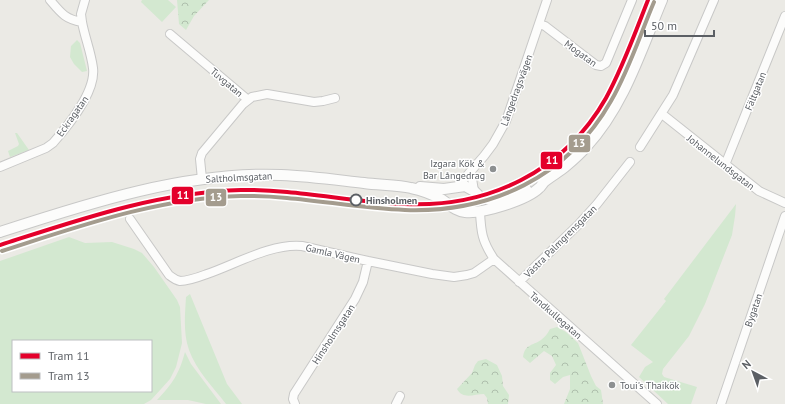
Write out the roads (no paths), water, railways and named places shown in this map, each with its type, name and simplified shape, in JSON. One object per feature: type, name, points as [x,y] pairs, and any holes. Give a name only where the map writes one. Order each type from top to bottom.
[{"type":"street","points":[[50,0],[66,17],[82,22]]},
{"type":"street","name":"Eckragatan","points":[[0,167],[46,148],[57,138],[82,104],[90,89],[93,78],[93,67],[81,14],[85,0]]},
{"type":"street","name":"Långedragsvägen","points":[[457,187],[493,144],[506,121],[547,0]]},
{"type":"street","name":"Mogatan","points":[[539,24],[546,26],[596,65],[601,66],[606,63],[632,0]]},
{"type":"street","points":[[542,184],[534,185],[502,198],[490,200],[465,186],[457,187],[452,193],[451,199],[454,208],[463,212],[480,212],[506,205],[539,188],[582,151],[609,118],[624,90],[662,0]]},
{"type":"street","points":[[640,147],[673,95],[714,0]]},
{"type":"street","name":"Fältgatan","points":[[725,165],[785,16]]},
{"type":"street","name":"Tuvgatan","points":[[170,34],[247,100],[202,153],[200,159],[202,178]]},
{"type":"street","points":[[247,100],[259,94],[314,102],[335,98]]},
{"type":"street","name":"Johannelundsgatan","points":[[662,114],[759,191],[785,203]]},
{"type":"street","name":"Västra Palmgrensgatan","points":[[519,282],[578,225],[597,204],[630,162]]},
{"type":"street","points":[[471,172],[477,194],[481,202],[480,212]]},
{"type":"street","name":"Saltholmsgatan","points":[[0,232],[90,204],[170,184],[202,178],[227,176],[281,175],[413,188],[439,198],[454,208]]},
{"type":"street","name":"Saltholmsgatan","points":[[413,188],[417,186],[444,189],[457,187]]},
{"type":"street","name":"Tandkullegatan","points":[[480,212],[480,229],[482,236],[494,259],[657,404]]},
{"type":"street","name":"Bygatan","points":[[721,404],[785,216]]},
{"type":"street","name":"Gamla Vägen","points":[[130,219],[169,275],[178,280],[192,279],[277,248],[294,245],[432,274],[454,277],[474,273],[494,259]]},
{"type":"street","name":"Hinsholmsgatan","points":[[295,404],[293,399],[294,394],[358,295],[368,261]]},
{"type":"street","points":[[396,404],[400,396]]},
{"type":"tram line","name":"11","points":[[0,245],[119,209],[179,196],[210,192],[241,190],[282,191],[363,201],[404,204],[435,204],[465,200],[494,192],[521,180],[546,165],[569,146],[589,124],[606,98],[618,74],[648,0]]},
{"type":"tram line","name":"13","points":[[2,251],[120,215],[180,202],[210,198],[241,196],[282,197],[364,207],[405,210],[437,209],[467,205],[497,197],[524,185],[550,170],[573,151],[593,128],[611,101],[623,77],[654,2]]},
{"type":"place","name":"Izgara Kök & Bar Långedrag","points":[[493,169]]},
{"type":"place","name":"Hinsholmen","points":[[356,200]]},
{"type":"place","name":"Toui's Thaikök","points":[[612,385]]}]
